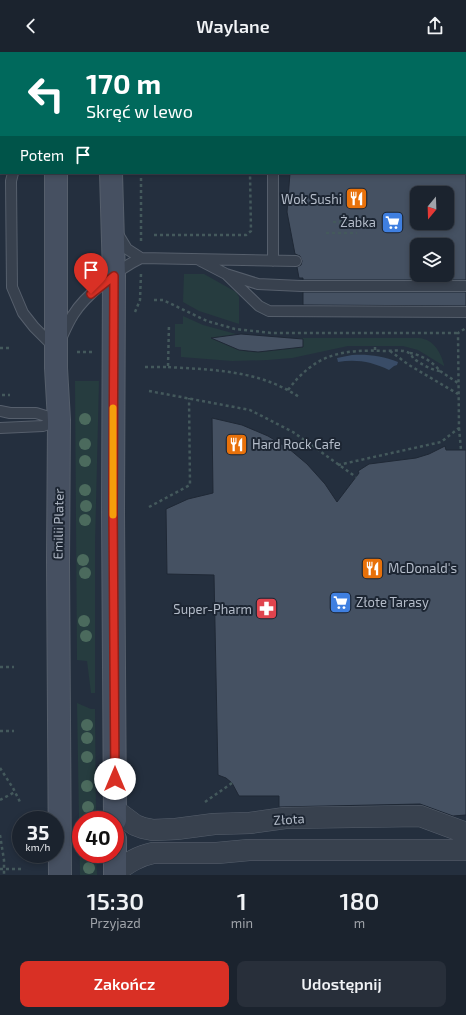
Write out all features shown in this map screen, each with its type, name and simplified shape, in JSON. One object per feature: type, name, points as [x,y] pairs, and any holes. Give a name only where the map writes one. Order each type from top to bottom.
[{"type":"street","name":"Emilii Plater","points":[[56,174],[66,350],[59,420],[58,570],[60,875]]},
{"type":"street","points":[[111,174],[114,276],[113,512],[115,811]]},
{"type":"street","name":"Złota","points":[[124,819],[144,828],[153,830],[176,829],[214,824],[250,823],[285,818],[420,816],[466,833]]},
{"type":"street","points":[[115,874],[134,859],[153,853],[217,853],[249,850],[466,850]]},
{"type":"street","points":[[115,863],[115,874]]},
{"type":"lane","points":[[13,174],[11,181],[12,287],[23,313],[34,327],[66,350],[73,315],[91,294],[131,263],[141,258],[296,261]]},
{"type":"lane","points":[[273,174],[274,261]]},
{"type":"lane","points":[[113,226],[127,249],[141,258]]},
{"type":"lane","points":[[195,258],[226,274],[258,284],[294,286],[466,286]]},
{"type":"lane","points":[[226,274],[259,306],[269,311],[466,312]]},
{"type":"lane","points":[[0,411],[10,413],[36,413],[59,420]]},
{"type":"lane","points":[[0,428],[43,426],[59,420]]},
{"type":"path","points":[[141,174],[141,237]]},
{"type":"path","points":[[154,235],[246,235],[251,231],[250,174]]},
{"type":"path","points":[[333,222],[361,222]]},
{"type":"path","points":[[326,233],[357,233]]},
{"type":"path","points":[[141,272],[141,292]]},
{"type":"path","points":[[154,300],[163,300],[207,321],[235,329],[272,333],[458,333],[466,328]]},
{"type":"path","points":[[168,367],[169,324]]},
{"type":"path","points":[[458,333],[458,428],[461,450]]},
{"type":"path","points":[[0,348],[9,348]]},
{"type":"path","points":[[66,350],[99,352]]},
{"type":"path","points":[[288,390],[306,369],[326,358],[344,352],[375,350],[401,351],[418,355],[436,366],[440,371],[458,383]]},
{"type":"path","points":[[390,351],[405,362],[458,394]]},
{"type":"path","points":[[409,353],[433,370],[440,371]]},
{"type":"path","points":[[145,367],[219,370],[252,376],[270,381],[299,397]]},
{"type":"path","points":[[149,391],[250,410],[293,432],[356,477]]},
{"type":"path","points":[[149,507],[190,485],[189,398]]},
{"type":"path","points":[[338,465],[441,442],[458,428]]},
{"type":"path","points":[[0,667],[14,667]]},
{"type":"path","points":[[0,731],[14,731]]},
{"type":"path","points":[[0,768],[21,804]]},
{"type":"path","points":[[205,802],[232,783]]},
{"type":"path","points":[[0,800],[15,792]]},
{"type":"path","points":[[0,835],[4,860],[4,875]]},
{"type":"path","points":[[0,869],[21,869]]},
{"type":"green space","points":[[184,274],[204,274],[236,292],[239,297],[239,324],[199,311],[183,302]]},
{"type":"green space","points":[[183,316],[203,325],[236,334],[232,336],[239,350],[255,352],[269,351],[290,344],[298,340],[297,338],[419,338],[428,341],[436,347],[441,355],[444,366],[418,350],[403,346],[348,346],[292,358],[268,360],[232,361],[181,357],[181,347],[175,347],[175,324],[183,324]]},
{"type":"green space","points":[[75,381],[99,381],[95,544],[95,693],[91,693],[87,661],[77,660]]},
{"type":"green space","points":[[77,703],[91,709],[95,709],[96,811],[79,811]]},
{"type":"green space","points":[[80,863],[96,863],[97,875],[80,875]]},
{"type":"water","points":[[352,355],[375,356],[398,362],[397,365],[389,370],[364,362],[338,362],[337,358]]},
{"type":"building","points":[[290,174],[466,174],[466,280],[454,280],[454,238],[410,238],[410,280],[303,280],[303,278],[299,278],[297,267],[301,265],[302,261],[300,256],[295,254],[287,212]]},
{"type":"building","points":[[303,292],[466,292],[466,306],[303,305]]},
{"type":"building","points":[[241,334],[303,339],[303,347],[258,352],[239,350],[211,338]]},
{"type":"building","name":"Złote Tarasy","points":[[212,418],[242,425],[268,436],[288,448],[307,464],[325,484],[337,502],[359,473],[358,471],[369,464],[416,458],[429,454],[445,446],[446,450],[466,450],[466,815],[453,816],[420,804],[279,807],[279,796],[239,796],[232,783],[226,778],[218,775],[214,575],[167,574],[166,509],[188,499],[213,493]]},
{"type":"slow traffic","points":[[113,408],[113,515]]},
{"type":"place","name":"Wok Sushi","points":[[357,199]]},
{"type":"place","name":"Żabka","points":[[392,222]]},
{"type":"place","name":"Hard Rock Cafe","points":[[236,444]]},
{"type":"place","name":"McDonald's","points":[[373,568]]},
{"type":"place","name":"Złote Tarasy","points":[[340,602]]},
{"type":"place","name":"Super-Pharm","points":[[267,609]]},
{"type":"route","points":[[91,294],[114,276],[113,512],[115,779]]}]
